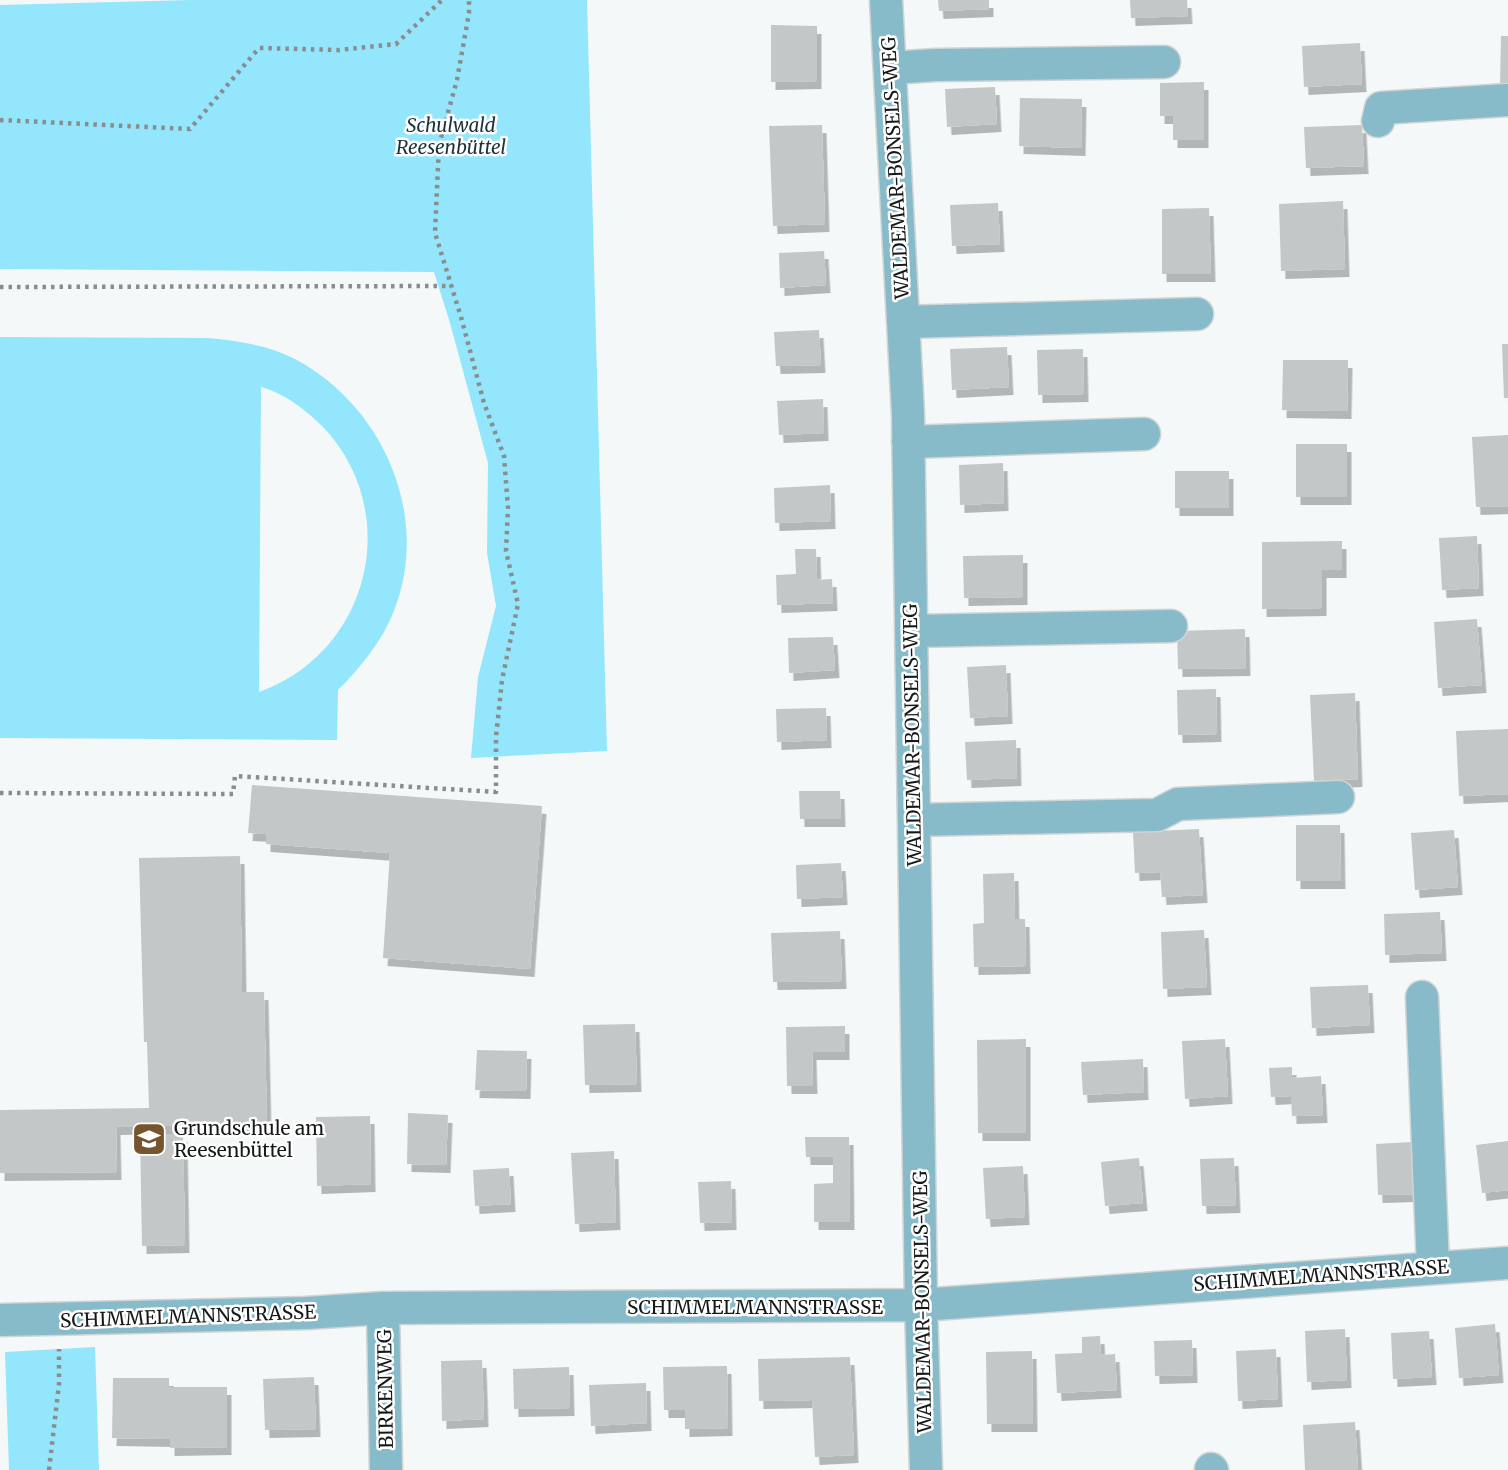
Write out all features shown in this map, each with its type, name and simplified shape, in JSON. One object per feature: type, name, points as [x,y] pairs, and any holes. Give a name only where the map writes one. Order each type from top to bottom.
[{"type":"street","name":"WALDEMAR-BONSELS-WEG","points":[[886,0],[908,442],[920,1305],[926,1470]]},
{"type":"street","points":[[890,68],[1164,62]]},
{"type":"street","points":[[1378,121],[1381,108],[1508,100]]},
{"type":"street","points":[[903,322],[1197,314]]},
{"type":"street","points":[[908,442],[1144,434]]},
{"type":"street","points":[[911,631],[1171,626]]},
{"type":"street","points":[[914,820],[1157,815],[1178,804],[1338,797]]},
{"type":"street","points":[[1422,997],[1433,1267]]},
{"type":"street","name":"SCHIMMELMANNSTRASSE","points":[[0,1320],[306,1313],[383,1308],[920,1305],[1508,1263]]},
{"type":"street","name":"BIRKENWEG","points":[[383,1308],[386,1470]]},
{"type":"path","points":[[0,120],[190,129],[259,48],[339,50],[397,44],[442,0]]},
{"type":"path","points":[[0,793],[233,794],[235,776],[496,792],[496,737],[502,680],[518,604],[506,551],[508,508],[504,456],[484,403],[435,233],[439,145],[457,80],[469,0]]},
{"type":"path","points":[[0,286],[452,286]]},
{"type":"path","points":[[49,1470],[59,1384],[59,1320]]},
{"type":"green space","name":"Schulwald Reesenbüttel","points":[[191,0],[587,0],[607,751],[471,758],[478,677],[496,606],[487,553],[488,463],[434,272],[0,269],[0,5]]},
{"type":"green space","points":[[0,337],[208,338],[253,344],[295,359],[329,381],[357,409],[380,442],[396,478],[405,516],[406,555],[400,594],[384,632],[363,662],[338,690],[337,740],[0,738]],"holes":[[[261,387],[278,393],[316,421],[348,461],[363,499],[368,538],[363,577],[349,613],[327,646],[297,673],[259,692]]]},
{"type":"green space","points":[[95,1347],[99,1470],[9,1470],[5,1352]]},
{"type":"building","points":[[938,0],[989,0],[989,9],[939,11]]},
{"type":"building","points":[[1130,0],[1187,0],[1188,16],[1131,18]]},
{"type":"building","points":[[771,25],[817,26],[817,81],[771,82]]},
{"type":"building","points":[[1501,36],[1508,36],[1508,85],[1500,85]]},
{"type":"building","points":[[1360,43],[1362,84],[1304,87],[1302,46]]},
{"type":"building","points":[[1204,82],[1204,140],[1173,140],[1173,116],[1160,116],[1160,83]]},
{"type":"building","points":[[995,87],[997,124],[947,127],[945,89]]},
{"type":"building","points":[[1020,98],[1082,99],[1081,148],[1019,146]]},
{"type":"building","points":[[822,125],[825,224],[773,226],[769,126]]},
{"type":"building","points":[[1362,125],[1364,166],[1306,168],[1304,127]]},
{"type":"building","points":[[1343,201],[1345,269],[1281,271],[1279,204]]},
{"type":"building","points":[[998,203],[1000,244],[952,246],[950,205]]},
{"type":"building","points":[[1209,208],[1211,274],[1162,274],[1162,209]]},
{"type":"building","points":[[824,251],[826,285],[780,288],[779,253]]},
{"type":"building","points":[[819,330],[821,365],[776,366],[774,332]]},
{"type":"building","points":[[1502,344],[1508,344],[1508,398],[1504,398]]},
{"type":"building","points":[[1007,347],[1009,387],[952,390],[950,349]]},
{"type":"building","points":[[1083,349],[1084,394],[1038,395],[1037,350]]},
{"type":"building","points":[[1283,360],[1348,360],[1347,411],[1282,410]]},
{"type":"building","points":[[823,399],[824,433],[779,435],[777,401]]},
{"type":"building","points":[[1508,435],[1508,506],[1476,507],[1472,437]]},
{"type":"building","points":[[1296,444],[1347,444],[1347,497],[1296,497]]},
{"type":"building","points":[[1003,463],[1004,503],[960,505],[959,465]]},
{"type":"building","points":[[1175,471],[1229,471],[1229,508],[1175,508]]},
{"type":"building","points":[[830,485],[831,521],[775,523],[774,488]]},
{"type":"building","points":[[1477,536],[1479,588],[1442,590],[1439,538]]},
{"type":"building","points":[[1342,541],[1342,570],[1322,570],[1322,608],[1262,609],[1262,542]]},
{"type":"building","points":[[795,549],[816,549],[817,580],[832,579],[833,603],[777,605],[776,575],[796,574]]},
{"type":"building","points":[[1023,555],[1023,597],[964,598],[963,556]]},
{"type":"building","points":[[1477,619],[1482,685],[1438,688],[1434,622]]},
{"type":"building","points":[[1245,629],[1246,668],[1178,669],[1177,631]]},
{"type":"building","points":[[833,637],[835,670],[789,673],[788,638]]},
{"type":"building","points":[[1006,665],[1008,716],[970,718],[967,667]]},
{"type":"building","points":[[1216,689],[1217,734],[1178,735],[1177,690]]},
{"type":"building","points":[[1355,693],[1358,779],[1314,781],[1310,695]]},
{"type":"building","points":[[826,708],[827,740],[777,742],[776,709]]},
{"type":"building","points":[[1508,729],[1508,794],[1459,796],[1456,731]]},
{"type":"building","points":[[1016,740],[1017,778],[967,780],[965,742]]},
{"type":"building","points":[[252,785],[542,806],[530,969],[383,958],[390,853],[266,844],[266,834],[248,833]]},
{"type":"building","points":[[799,791],[840,791],[841,819],[800,819]]},
{"type":"building","points":[[1296,825],[1340,825],[1341,881],[1296,881]]},
{"type":"building","points":[[1199,829],[1203,895],[1162,897],[1160,872],[1135,873],[1133,832]]},
{"type":"building","points":[[1454,830],[1458,887],[1415,890],[1411,833]]},
{"type":"building","points":[[240,856],[242,992],[264,992],[267,1124],[116,1127],[117,1172],[0,1173],[0,1110],[149,1108],[147,1042],[144,1042],[139,858]]},
{"type":"building","points":[[841,863],[843,897],[797,899],[796,865]]},
{"type":"building","points":[[1014,873],[1015,919],[1025,919],[1026,966],[974,967],[973,924],[984,923],[983,874]]},
{"type":"building","points":[[1440,912],[1442,953],[1385,955],[1384,914]]},
{"type":"building","points":[[1204,930],[1207,987],[1163,989],[1161,932]]},
{"type":"building","points":[[840,931],[842,981],[773,982],[771,933]]},
{"type":"building","points":[[1368,985],[1370,1025],[1312,1028],[1310,987]]},
{"type":"building","points":[[635,1024],[637,1084],[585,1085],[583,1025]]},
{"type":"building","points":[[845,1026],[845,1052],[812,1052],[813,1086],[787,1086],[786,1027]]},
{"type":"building","points":[[1026,1039],[1026,1133],[978,1133],[977,1040]]},
{"type":"building","points":[[1225,1039],[1228,1096],[1185,1099],[1182,1041]]},
{"type":"building","points":[[477,1050],[527,1051],[526,1091],[475,1090]]},
{"type":"building","points":[[1143,1059],[1144,1092],[1083,1095],[1081,1062]]},
{"type":"building","points":[[1292,1067],[1292,1078],[1321,1076],[1323,1115],[1292,1116],[1291,1096],[1271,1097],[1269,1068]]},
{"type":"building","points":[[408,1113],[448,1115],[446,1165],[407,1164]]},
{"type":"building","points":[[370,1116],[371,1184],[317,1186],[316,1117]]},
{"type":"building","points":[[140,1134],[183,1134],[185,1245],[142,1246]]},
{"type":"building","points":[[805,1137],[849,1137],[850,1222],[814,1222],[814,1184],[833,1183],[833,1157],[806,1157]]},
{"type":"building","points":[[1508,1141],[1508,1190],[1482,1193],[1476,1145]]},
{"type":"building","points":[[1411,1142],[1413,1194],[1378,1195],[1376,1144]]},
{"type":"building","points":[[614,1151],[616,1222],[575,1224],[571,1153]]},
{"type":"building","points":[[1139,1158],[1143,1203],[1105,1206],[1101,1162]]},
{"type":"building","points":[[1234,1158],[1236,1205],[1202,1206],[1200,1159]]},
{"type":"building","points":[[1023,1166],[1025,1217],[986,1219],[983,1168]]},
{"type":"building","points":[[509,1168],[511,1204],[475,1206],[473,1170]]},
{"type":"building","points":[[731,1181],[732,1222],[700,1223],[698,1182]]},
{"type":"building","points":[[1495,1324],[1499,1375],[1459,1378],[1455,1328]]},
{"type":"building","points":[[1345,1329],[1347,1380],[1307,1382],[1305,1331]]},
{"type":"building","points":[[1429,1331],[1432,1377],[1393,1379],[1391,1333]]},
{"type":"building","points":[[1100,1336],[1101,1355],[1115,1354],[1117,1390],[1057,1393],[1055,1354],[1082,1353],[1082,1337]]},
{"type":"building","points":[[1192,1340],[1193,1375],[1155,1376],[1154,1341]]},
{"type":"building","points":[[1276,1349],[1278,1399],[1238,1401],[1236,1351]]},
{"type":"building","points":[[1032,1351],[1033,1424],[987,1424],[986,1352]]},
{"type":"building","points":[[850,1357],[854,1455],[815,1457],[812,1400],[759,1401],[758,1359]]},
{"type":"building","points":[[482,1360],[484,1419],[442,1421],[441,1361]]},
{"type":"building","points":[[727,1366],[728,1428],[685,1429],[685,1410],[664,1410],[663,1367]]},
{"type":"building","points":[[569,1367],[570,1408],[514,1409],[513,1369]]},
{"type":"building","points":[[314,1377],[316,1429],[265,1430],[263,1379]]},
{"type":"building","points":[[113,1378],[169,1378],[169,1387],[227,1387],[227,1447],[170,1448],[170,1439],[112,1438]]},
{"type":"building","points":[[646,1383],[647,1423],[591,1426],[589,1385]]},
{"type":"building","points":[[1355,1422],[1358,1470],[1305,1470],[1303,1425]]},
{"type":"place","name":"Grundschule am Reesenbüttel","points":[[149,1139]]}]
